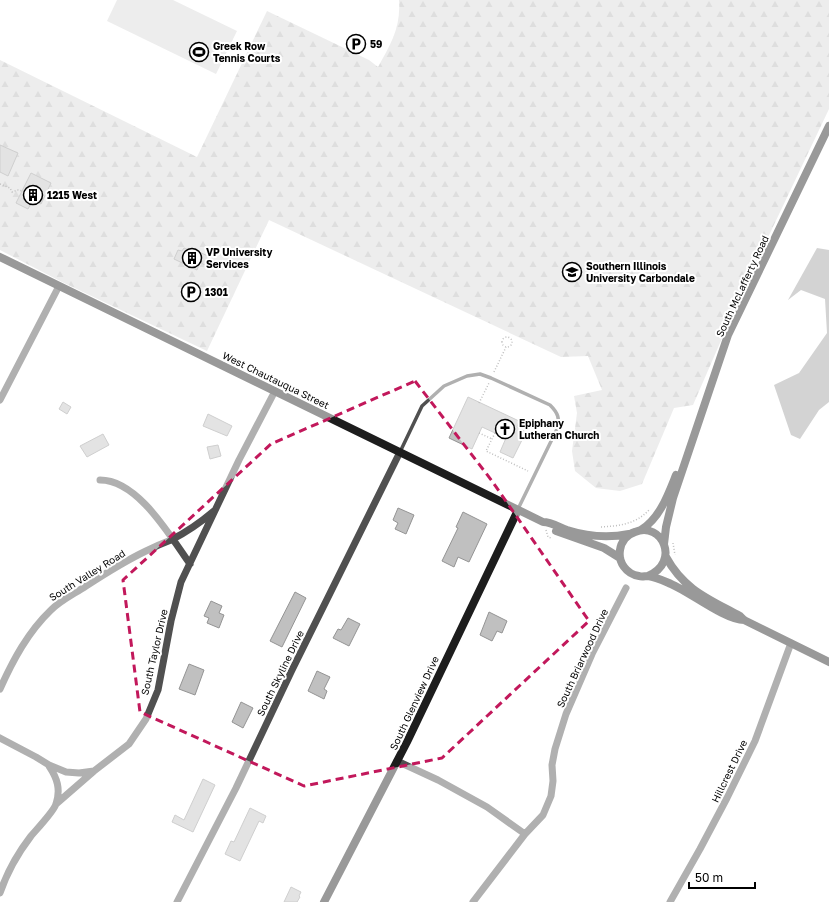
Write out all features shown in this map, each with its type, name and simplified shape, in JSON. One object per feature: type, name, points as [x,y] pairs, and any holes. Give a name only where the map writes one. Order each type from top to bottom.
[{"type":"street","name":"South McLafferty Road","points":[[664,544],[669,512],[728,335],[829,126]]},
{"type":"street","name":"West Chautauqua Street","points":[[0,257],[543,522],[548,522],[567,530],[605,536],[630,534],[641,530]]},
{"type":"street","points":[[0,400],[59,286]]},
{"type":"street","name":"South Taylor Drive","points":[[56,804],[94,771],[129,744],[146,719],[158,690],[171,621],[181,582],[275,391]]},
{"type":"street","name":"South Skyline Drive","points":[[177,902],[239,783],[295,663],[400,452]]},
{"type":"street","name":"South McLafferty Road","points":[[641,530],[658,514],[682,463],[686,459]]},
{"type":"street","points":[[100,480],[109,480],[130,490],[163,526],[190,564]]},
{"type":"street","name":"South Valley Road","points":[[0,689],[11,664],[24,642],[51,610],[68,596],[105,573],[197,525],[216,510]]},
{"type":"street","name":"South Glenview Drive","points":[[324,902],[397,761],[518,510]]},
{"type":"street","name":"West Chautauqua Street","points":[[543,522],[546,527],[559,533],[604,548],[620,558],[624,567],[630,573],[639,576],[648,576],[671,584],[738,620],[744,620]]},
{"type":"street","points":[[641,530],[654,533],[664,544]]},
{"type":"street","points":[[620,558],[622,544],[630,534]]},
{"type":"street","name":"West Chautauqua Street","points":[[664,544],[666,557],[674,572],[685,583],[740,616],[744,620],[829,662]]},
{"type":"street","points":[[648,576],[660,569],[666,557]]},
{"type":"street","name":"South Briarwood Drive","points":[[473,902],[525,834],[543,815],[551,796],[554,749],[566,714],[592,654],[626,588]]},
{"type":"street","name":"Hillcrest Drive","points":[[670,902],[700,849],[755,741],[791,643]]},
{"type":"street","points":[[0,738],[48,765],[66,772],[79,773],[94,771]]},
{"type":"street","points":[[397,761],[438,780],[487,807],[525,834]]},
{"type":"street","points":[[0,893],[11,866],[28,840],[56,804],[58,786],[56,777],[48,765]]},
{"type":"lane","points":[[400,452],[422,406],[444,386],[467,376],[480,374],[550,405],[557,412],[557,429],[518,510]]},
{"type":"path","points":[[0,184],[10,188],[12,192],[18,190],[22,191]]},
{"type":"path","points":[[479,403],[506,347],[509,347],[512,344],[512,339],[509,337],[505,337],[502,341],[503,345],[506,347]]},
{"type":"path","points":[[479,433],[492,439]]},
{"type":"path","points":[[495,433],[486,451],[528,471]]},
{"type":"path","points":[[601,527],[633,522],[645,515],[649,509]]},
{"type":"path","points":[[673,542],[676,557]]},
{"type":"highlighted area","points":[[415,381],[492,481],[589,621],[442,758],[304,786],[140,712],[123,580],[271,444]]},
{"type":"green space","name":"Greek Row Tennis Courts","points":[[117,0],[173,0],[237,31],[216,74],[107,21]]},
{"type":"green space","name":"Southern Illinois University Carbondale","points":[[399,0],[829,0],[829,109],[743,290],[693,405],[674,408],[642,484],[620,491],[596,488],[575,471],[572,451],[577,413],[574,396],[602,390],[588,356],[561,357],[269,220],[207,351],[62,282],[0,250],[0,60],[197,157],[267,11],[369,60],[378,67],[391,43],[397,27]]},
{"type":"shaded area","points":[[817,248],[829,250],[829,402],[819,410],[800,439],[791,435],[774,385],[799,373],[827,333],[825,299],[801,290],[788,300]]},
{"type":"building","points":[[0,145],[18,153],[8,176],[0,172]]},
{"type":"building","name":"1215 West","points":[[31,173],[51,183],[41,204],[33,200],[28,209],[16,203]]},
{"type":"building","name":"VP University Services","points":[[184,248],[196,253],[197,251],[210,257],[206,266],[200,262],[197,270],[174,259],[178,250],[182,251]]},
{"type":"building","name":"Epiphany Lutheran Church","points":[[468,397],[519,421],[517,427],[526,432],[513,458],[500,452],[506,438],[482,427],[472,449],[449,438]]},
{"type":"building","points":[[63,402],[71,407],[67,414],[59,409]]},
{"type":"building","points":[[208,414],[232,426],[227,436],[203,426]]},
{"type":"building","points":[[103,434],[109,445],[87,457],[80,446]]},
{"type":"building","points":[[218,445],[221,456],[210,459],[207,447]]},
{"type":"building","points":[[398,508],[414,515],[406,534],[395,529],[398,523],[393,520]]},
{"type":"building","points":[[463,512],[487,524],[469,562],[458,557],[454,567],[442,561],[458,528],[456,527]]},
{"type":"building","points":[[295,592],[306,598],[282,647],[270,641]]},
{"type":"building","points":[[211,601],[222,606],[219,613],[224,615],[219,628],[207,623],[209,618],[204,616]]},
{"type":"building","points":[[489,612],[507,621],[502,633],[497,631],[492,641],[480,635]]},
{"type":"building","points":[[348,618],[360,624],[349,646],[333,638],[338,629],[341,630]]},
{"type":"building","points":[[189,664],[204,670],[195,695],[179,689]]},
{"type":"building","points":[[317,671],[330,677],[324,689],[327,691],[324,699],[308,691]]},
{"type":"building","points":[[241,702],[253,708],[243,728],[232,722]]},
{"type":"building","points":[[203,779],[215,785],[193,832],[172,822],[175,815],[184,820]]},
{"type":"building","points":[[250,808],[266,816],[263,823],[259,821],[240,861],[225,854],[231,841],[234,842]]},
{"type":"building","points":[[291,887],[301,892],[300,897],[297,902],[284,902]]},
{"type":"place","name":"59","points":[[356,44]]},
{"type":"place","name":"Greek Row Tennis Courts","points":[[199,52]]},
{"type":"place","name":"1215 West","points":[[33,195]]},
{"type":"place","name":"VP University Services","points":[[192,258]]},
{"type":"place","name":"Southern Illinois University Carbondale","points":[[572,272]]},
{"type":"place","name":"1301","points":[[191,292]]},
{"type":"place","name":"Epiphany Lutheran Church","points":[[505,429]]}]
